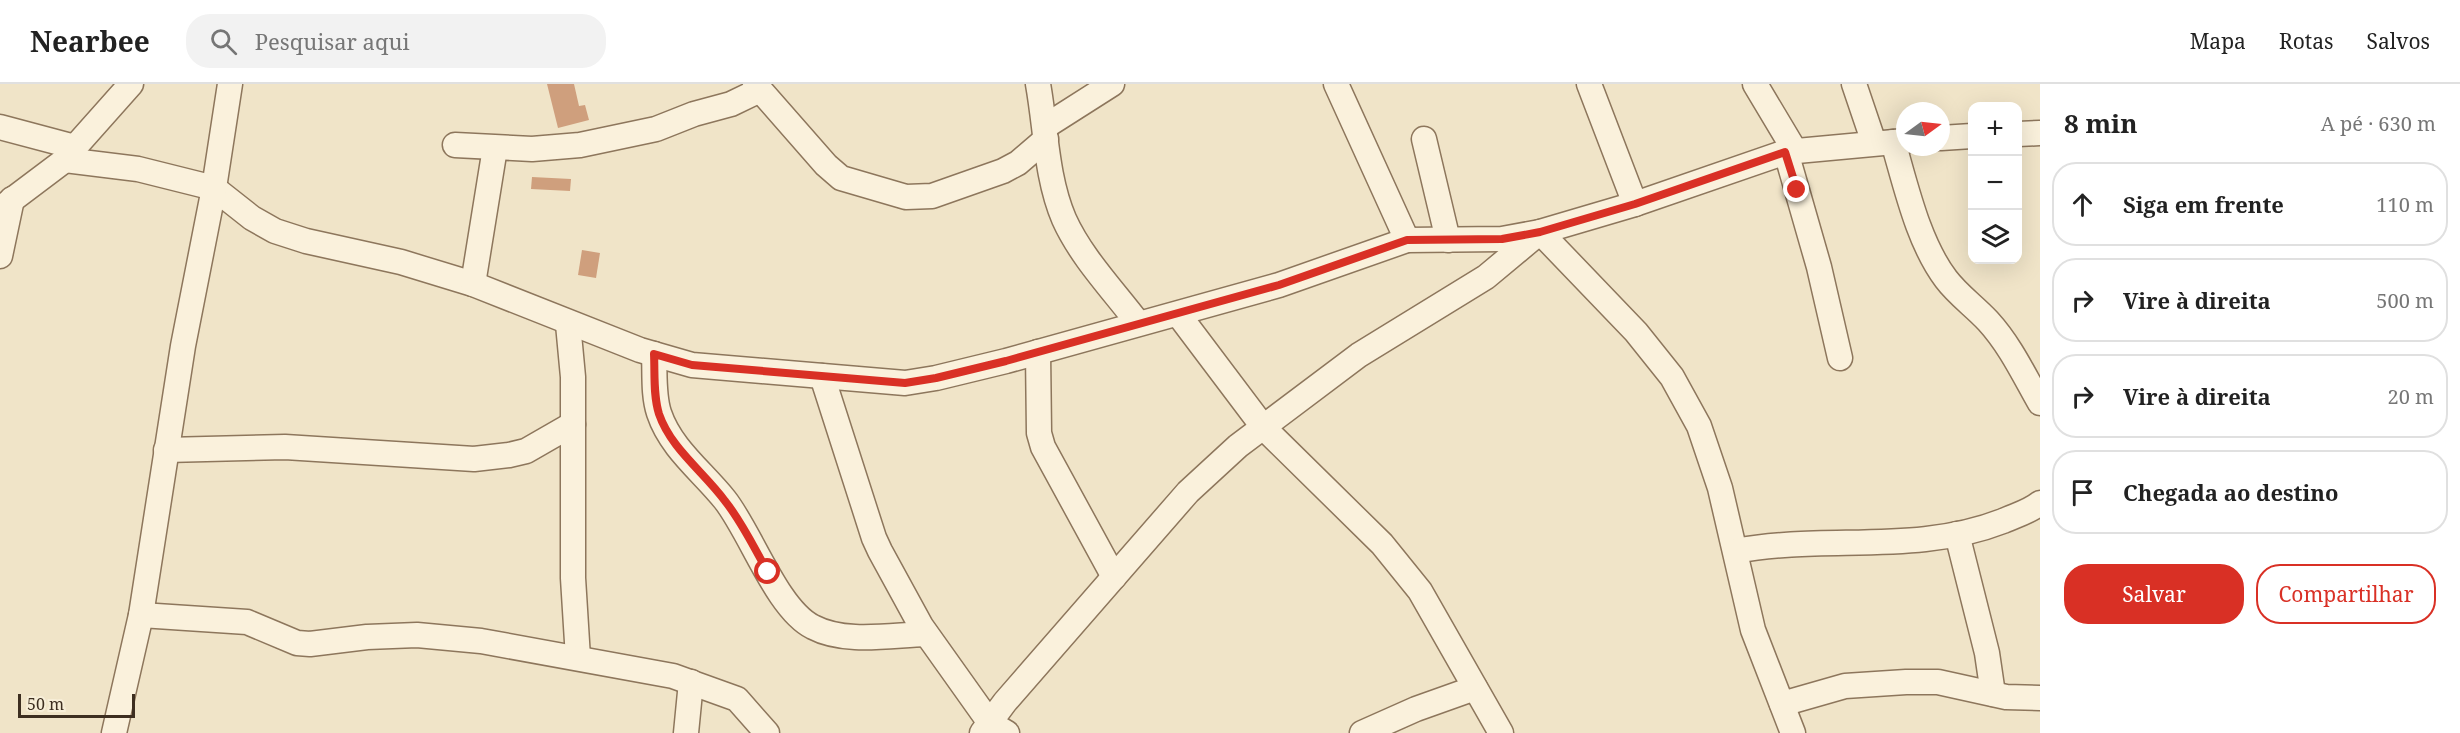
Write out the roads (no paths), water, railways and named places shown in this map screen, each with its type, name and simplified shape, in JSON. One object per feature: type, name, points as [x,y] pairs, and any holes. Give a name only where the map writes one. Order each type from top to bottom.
[{"type":"street","points":[[0,256],[6,204],[70,154],[131,84]]},
{"type":"street","points":[[114,733],[141,615],[183,346],[214,188],[231,84]]},
{"type":"street","points":[[1038,84],[1054,187],[1068,226],[1076,243],[1138,323]]},
{"type":"street","points":[[455,145],[532,149],[580,145],[656,129],[694,114],[731,104],[758,87],[826,165],[841,178],[906,197],[932,196],[1003,171],[1018,163],[1046,133],[1112,84]]},
{"type":"street","points":[[1336,84],[1407,240]]},
{"type":"street","points":[[1589,84],[1635,204]]},
{"type":"street","points":[[1755,84],[1790,151],[1840,358]]},
{"type":"street","points":[[1854,84],[1891,142],[1930,251],[1945,279],[1988,321],[2010,349],[2031,366],[2040,402]]},
{"type":"street","points":[[0,127],[70,154],[214,188],[252,218],[275,231],[306,241],[401,262],[472,284],[568,324],[692,365],[905,383],[936,378],[1178,314],[1279,285],[1407,240],[1502,239],[1540,232],[1635,204],[1790,151],[1891,142]]},
{"type":"street","points":[[2022,134],[2040,133]]},
{"type":"street","points":[[1950,137],[1968,136]]},
{"type":"street","points":[[1424,139],[1448,240]]},
{"type":"street","points":[[472,284],[495,148]]},
{"type":"street","points":[[993,730],[1005,702],[1188,492],[1238,446],[1359,355],[1486,277],[1540,232]]},
{"type":"street","points":[[1540,232],[1636,332],[1672,377],[1699,426],[1720,488],[1753,630],[1793,733]]},
{"type":"street","points":[[1178,314],[1264,428],[1382,544],[1408,575],[1420,591],[1501,733]]},
{"type":"street","points":[[568,324],[573,377],[573,578],[579,658]]},
{"type":"street","points":[[1038,352],[1039,433],[1043,447],[1114,577]]},
{"type":"street","points":[[654,354],[656,399],[659,414],[668,433],[726,501],[778,589],[796,614],[810,626],[826,633],[850,636],[926,634]]},
{"type":"street","points":[[822,376],[874,538],[926,634],[993,730]]},
{"type":"street","points":[[166,450],[285,447],[474,459],[526,451],[573,424]]},
{"type":"street","points":[[1736,551],[1793,543],[1915,542],[1992,525],[2032,509],[2040,503]]},
{"type":"street","points":[[1957,534],[1987,653],[1994,694]]},
{"type":"street","points":[[141,615],[247,622],[303,643],[417,635],[481,641],[579,658],[673,676],[737,699],[767,733]]},
{"type":"street","points":[[686,733],[691,682]]},
{"type":"street","points":[[1782,704],[1845,686],[1875,683],[1938,682],[2006,697],[2040,698]]},
{"type":"street","points":[[1362,733],[1416,709],[1475,688]]}]
